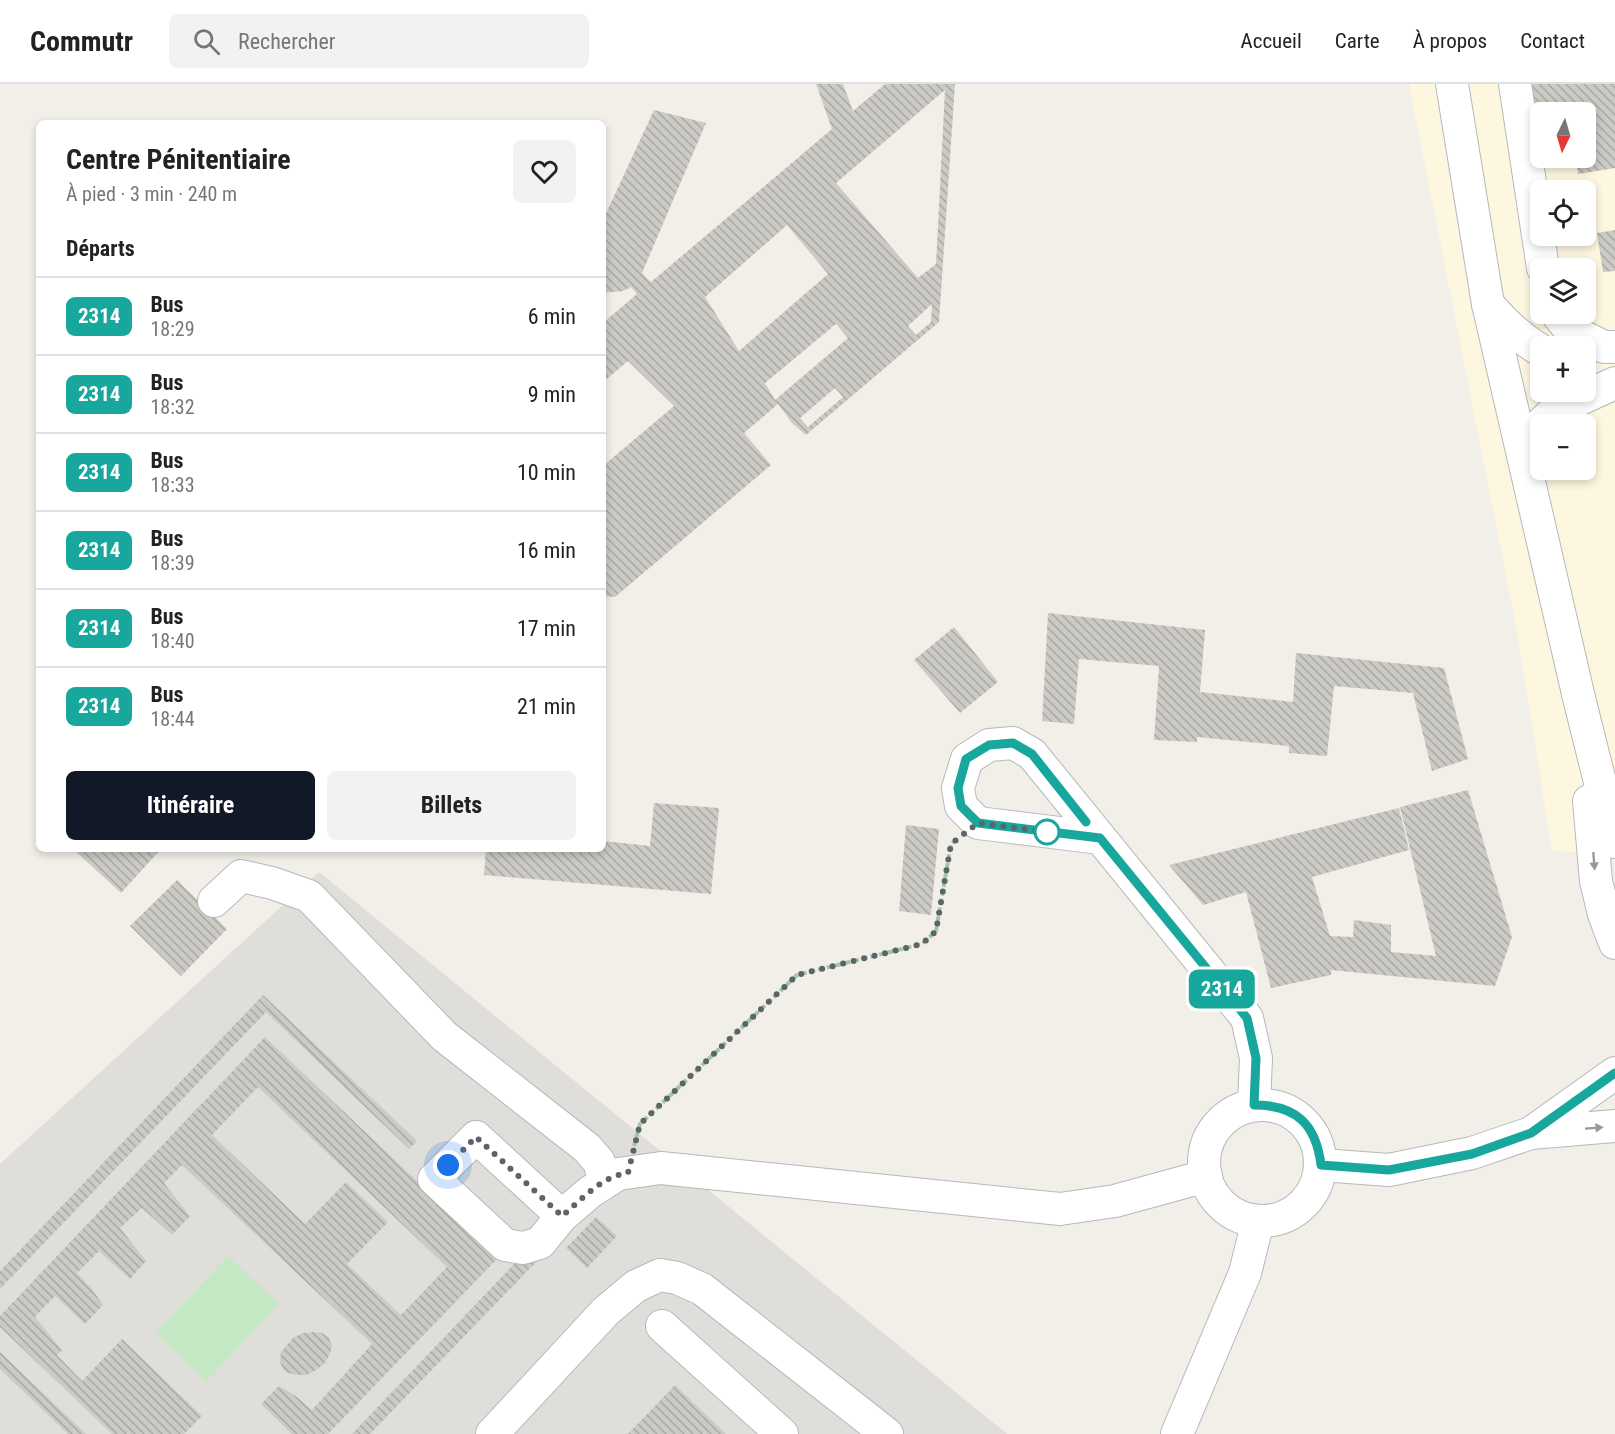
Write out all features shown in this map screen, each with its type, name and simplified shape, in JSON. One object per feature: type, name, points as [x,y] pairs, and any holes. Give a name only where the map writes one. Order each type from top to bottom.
[{"type":"street","points":[[1452,84],[1488,304],[1521,454],[1615,842]]},
{"type":"street","points":[[1515,84],[1541,258]]},
{"type":"street","points":[[1488,304],[1506,325],[1530,343]]},
{"type":"street","points":[[1564,324],[1569,330],[1604,347],[1615,347]]},
{"type":"street","points":[[1596,375],[1615,382]]},
{"type":"street","points":[[1552,414],[1615,382]]},
{"type":"street","points":[[1521,454],[1530,441]]},
{"type":"street","points":[[1579,698],[1596,881],[1604,914],[1615,943]]},
{"type":"street","points":[[1100,838],[978,823],[961,806],[958,788],[966,759],[989,745],[1013,743],[1032,754],[1247,1018],[1256,1058],[1254,1105]]},
{"type":"street","points":[[214,901],[241,876],[272,883],[309,896],[444,1036],[587,1148],[616,1178]]},
{"type":"street","points":[[1531,1133],[1615,1073]]},
{"type":"street","points":[[1254,1105],[1271,1105],[1287,1110],[1301,1119],[1316,1140],[1321,1165],[1317,1183],[1307,1199],[1293,1212],[1276,1219],[1258,1221],[1240,1216],[1225,1207],[1213,1193],[1206,1176],[1204,1157],[1214,1131],[1235,1111],[1254,1105]]},
{"type":"street","points":[[1321,1165],[1389,1170],[1472,1154],[1531,1133],[1615,1126]]},
{"type":"street","points":[[562,1216],[590,1192],[616,1178],[661,1168],[1060,1209],[1115,1201],[1206,1176]]},
{"type":"street","points":[[1177,1434],[1245,1273],[1258,1221]]},
{"type":"street","points":[[492,1434],[606,1311],[636,1286],[660,1275],[677,1278],[702,1289],[882,1433]]},
{"type":"street","points":[[662,1326],[782,1434]]},
{"type":"path","points":[[616,1178],[640,1124],[797,975],[922,944],[936,931],[951,844],[978,823]]},
{"type":"shaded area","points":[[1409,84],[1615,84],[1615,853],[1552,851],[1518,636]]},
{"type":"shaded area","points":[[319,872],[1007,1434],[0,1434],[0,1164]]},
{"type":"green space","points":[[228,1256],[279,1304],[206,1382],[155,1333]]},
{"type":"building","points":[[816,84],[843,84],[853,111],[885,84],[955,84],[939,322],[806,435],[792,423],[778,404],[744,433],[771,465],[615,597],[606,596],[606,463],[674,406],[628,361],[606,379],[606,320],[637,294],[631,287],[623,291],[606,293],[606,214],[654,110],[706,123],[642,273],[651,282],[832,129]],"holes":[[[945,90],[936,264],[918,278],[836,183]],[[787,225],[828,274],[739,351],[705,297]],[[932,304],[931,322],[916,335],[908,326]],[[836,324],[848,338],[775,400],[765,383]],[[835,388],[843,397],[808,427],[800,418]]]},
{"type":"building","points":[[1528,84],[1615,84],[1615,168],[1578,174],[1577,168],[1596,168],[1596,102],[1531,102]]},
{"type":"building","points":[[1615,230],[1615,271],[1603,272],[1597,233]]},
{"type":"building","points":[[1048,613],[1205,630],[1200,692],[1293,702],[1296,653],[1444,668],[1468,759],[1432,771],[1413,693],[1334,686],[1327,756],[1289,753],[1289,746],[1197,737],[1197,742],[1154,740],[1159,666],[1079,659],[1074,724],[1042,721]]},
{"type":"building","points":[[954,627],[998,682],[960,713],[914,660]]},
{"type":"building","points":[[1468,790],[1512,937],[1495,986],[1331,970],[1331,975],[1271,988],[1246,892],[1203,905],[1169,865],[1399,808],[1409,850],[1312,877],[1330,936],[1353,937],[1354,920],[1391,925],[1391,952],[1436,956],[1400,807]]},
{"type":"building","points":[[654,803],[719,808],[711,894],[484,875],[486,852],[606,852],[606,841],[650,846]]},
{"type":"building","points":[[906,825],[939,829],[931,915],[899,911]]},
{"type":"building","points":[[76,852],[158,852],[121,893]]},
{"type":"building","points":[[177,880],[227,929],[181,976],[130,926]]},
{"type":"building","points":[[263,995],[417,1141],[409,1149],[266,1012],[0,1289],[0,1271]]},
{"type":"building","points":[[265,1037],[498,1258],[328,1434],[292,1434],[261,1404],[279,1386],[312,1410],[372,1344],[182,1165],[164,1183],[190,1216],[172,1235],[142,1208],[120,1228],[146,1261],[130,1279],[99,1251],[77,1273],[103,1305],[85,1324],[55,1296],[35,1317],[62,1350],[57,1355],[82,1381],[122,1339],[202,1416],[184,1434],[112,1434],[0,1327],[0,1316]],"holes":[[[258,1087],[447,1267],[401,1315],[347,1264],[388,1222],[346,1182],[305,1224],[212,1135]]]},
{"type":"building","points":[[596,1217],[617,1236],[587,1268],[566,1248]]},
{"type":"building","points":[[541,1257],[370,1434],[352,1434],[515,1263]]},
{"type":"building","points":[[303,1333],[322,1333],[329,1338],[332,1346],[324,1364],[306,1375],[288,1373],[280,1362],[281,1352],[293,1338]]},
{"type":"building","points":[[0,1352],[86,1434],[68,1434],[0,1369]]},
{"type":"building","points":[[675,1385],[726,1434],[628,1434]]},
{"type":"bus line","name":"2314","points":[[1086,822],[1032,754],[1013,743],[989,745],[966,759],[958,788],[961,806],[978,823],[1100,838],[1247,1018],[1256,1058],[1254,1105],[1271,1105],[1287,1110],[1301,1119],[1312,1133],[1319,1148],[1321,1165],[1389,1170],[1472,1154],[1531,1133],[1615,1073]]},
{"type":"route","points":[[448,1165],[476,1137],[562,1216],[590,1192],[618,1174],[628,1173],[640,1124],[797,975],[922,944],[936,931],[951,844],[978,823],[1047,832]]}]
